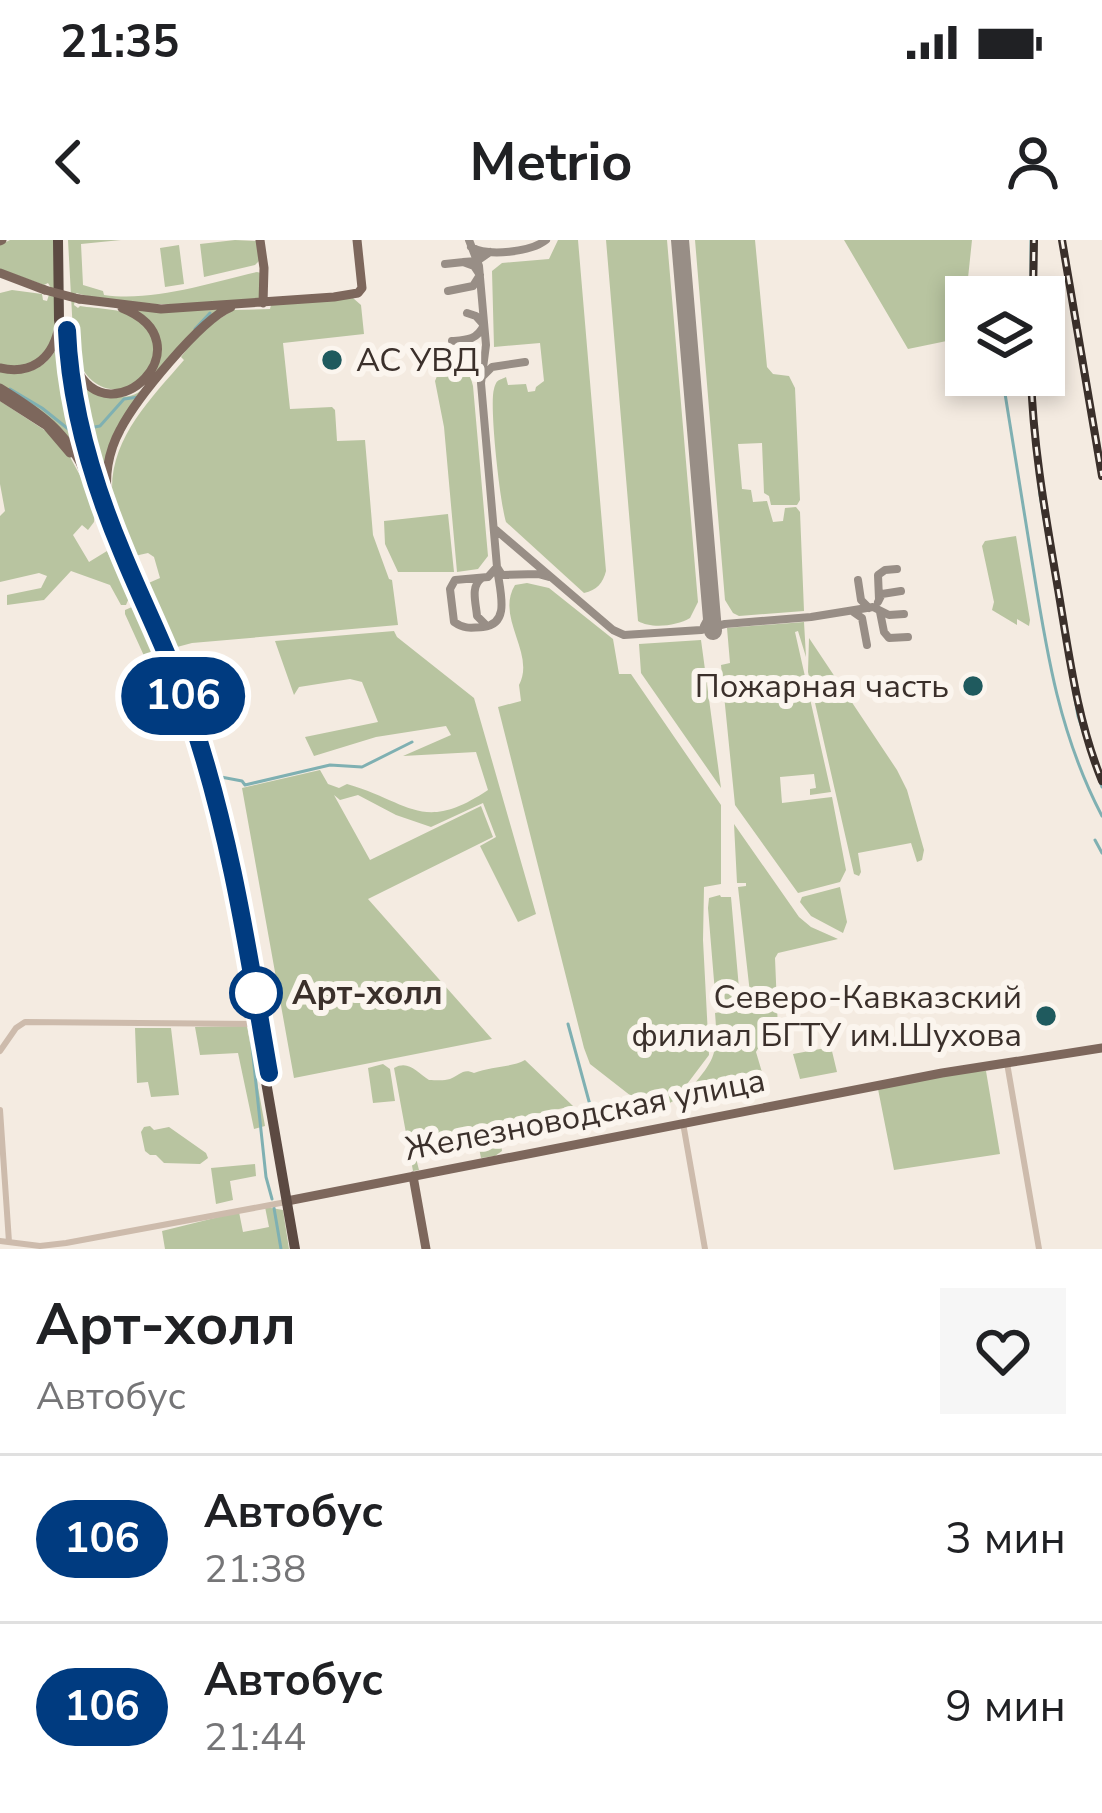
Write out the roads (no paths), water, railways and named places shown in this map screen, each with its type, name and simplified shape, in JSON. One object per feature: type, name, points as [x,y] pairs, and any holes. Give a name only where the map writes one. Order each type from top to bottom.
[{"type":"highway","points":[[61,240],[72,405],[101,515],[176,686],[227,857],[297,1249]]},
{"type":"highway","points":[[64,321],[74,389],[103,501],[201,746],[230,852],[289,1201]]},
{"type":"highway","points":[[143,602],[161,649],[146,624]]},
{"type":"main road","points":[[260,240],[263,303]]},
{"type":"main road","points":[[84,300],[161,309],[334,297],[361,291],[357,240]]},
{"type":"main road","points":[[0,273],[44,290]]},
{"type":"main road","points":[[0,288],[44,290],[141,317],[152,330],[157,356],[149,376],[129,391],[98,390],[76,369],[64,321]]},
{"type":"main road","points":[[119,547],[106,480],[118,433],[197,330],[213,316],[239,305]]},
{"type":"main road","points":[[0,368],[22,370],[39,364],[55,344],[64,321]]},
{"type":"main road","points":[[0,392],[46,426],[65,447],[101,515]]},
{"type":"main road","name":"Железноводская улица","points":[[289,1201],[942,1073],[1101,1052]]},
{"type":"main road","points":[[413,1176],[426,1249]]},
{"type":"street","points":[[0,1051],[25,1022],[258,1024]]},
{"type":"street","points":[[1007,1064],[1039,1249]]},
{"type":"street","points":[[0,1110],[5,1242],[66,1243],[289,1201]]},
{"type":"street","points":[[683,1123],[705,1249]]},
{"type":"waterway","points":[[1031,240],[1031,276]]},
{"type":"waterway","points":[[195,329],[210,313]]},
{"type":"waterway","points":[[10,389],[72,432]]},
{"type":"waterway","points":[[1005,396],[1050,663],[1075,756],[1102,816]]},
{"type":"waterway","points":[[1030,396],[1040,495],[1078,716],[1102,787]]},
{"type":"waterway","points":[[89,428],[100,426],[124,399],[139,397]]},
{"type":"waterway","points":[[221,777],[245,785],[330,765],[362,767],[412,742]]},
{"type":"waterway","points":[[1095,840],[1102,853]]},
{"type":"waterway","points":[[219,848],[226,884]]},
{"type":"waterway","points":[[238,950],[249,1019]]},
{"type":"waterway","points":[[568,1024],[590,1105]]},
{"type":"waterway","points":[[250,1028],[272,1199]]},
{"type":"waterway","points":[[274,1208],[281,1249]]},
{"type":"railway","points":[[1033,276],[1034,240]]},
{"type":"railway","points":[[1062,240],[1102,476]]},
{"type":"railway","points":[[1032,396],[1070,662],[1102,781]]},
{"type":"place","name":"АС УВД","points":[[332,360]]},
{"type":"place","name":"Пожарная часть","points":[[973,686]]},
{"type":"place","name":"Арт-холл","points":[[256,993]]},
{"type":"place","name":"Северо-Кавказский филиал БГТУ им.Шухова","points":[[1046,1016]]}]
